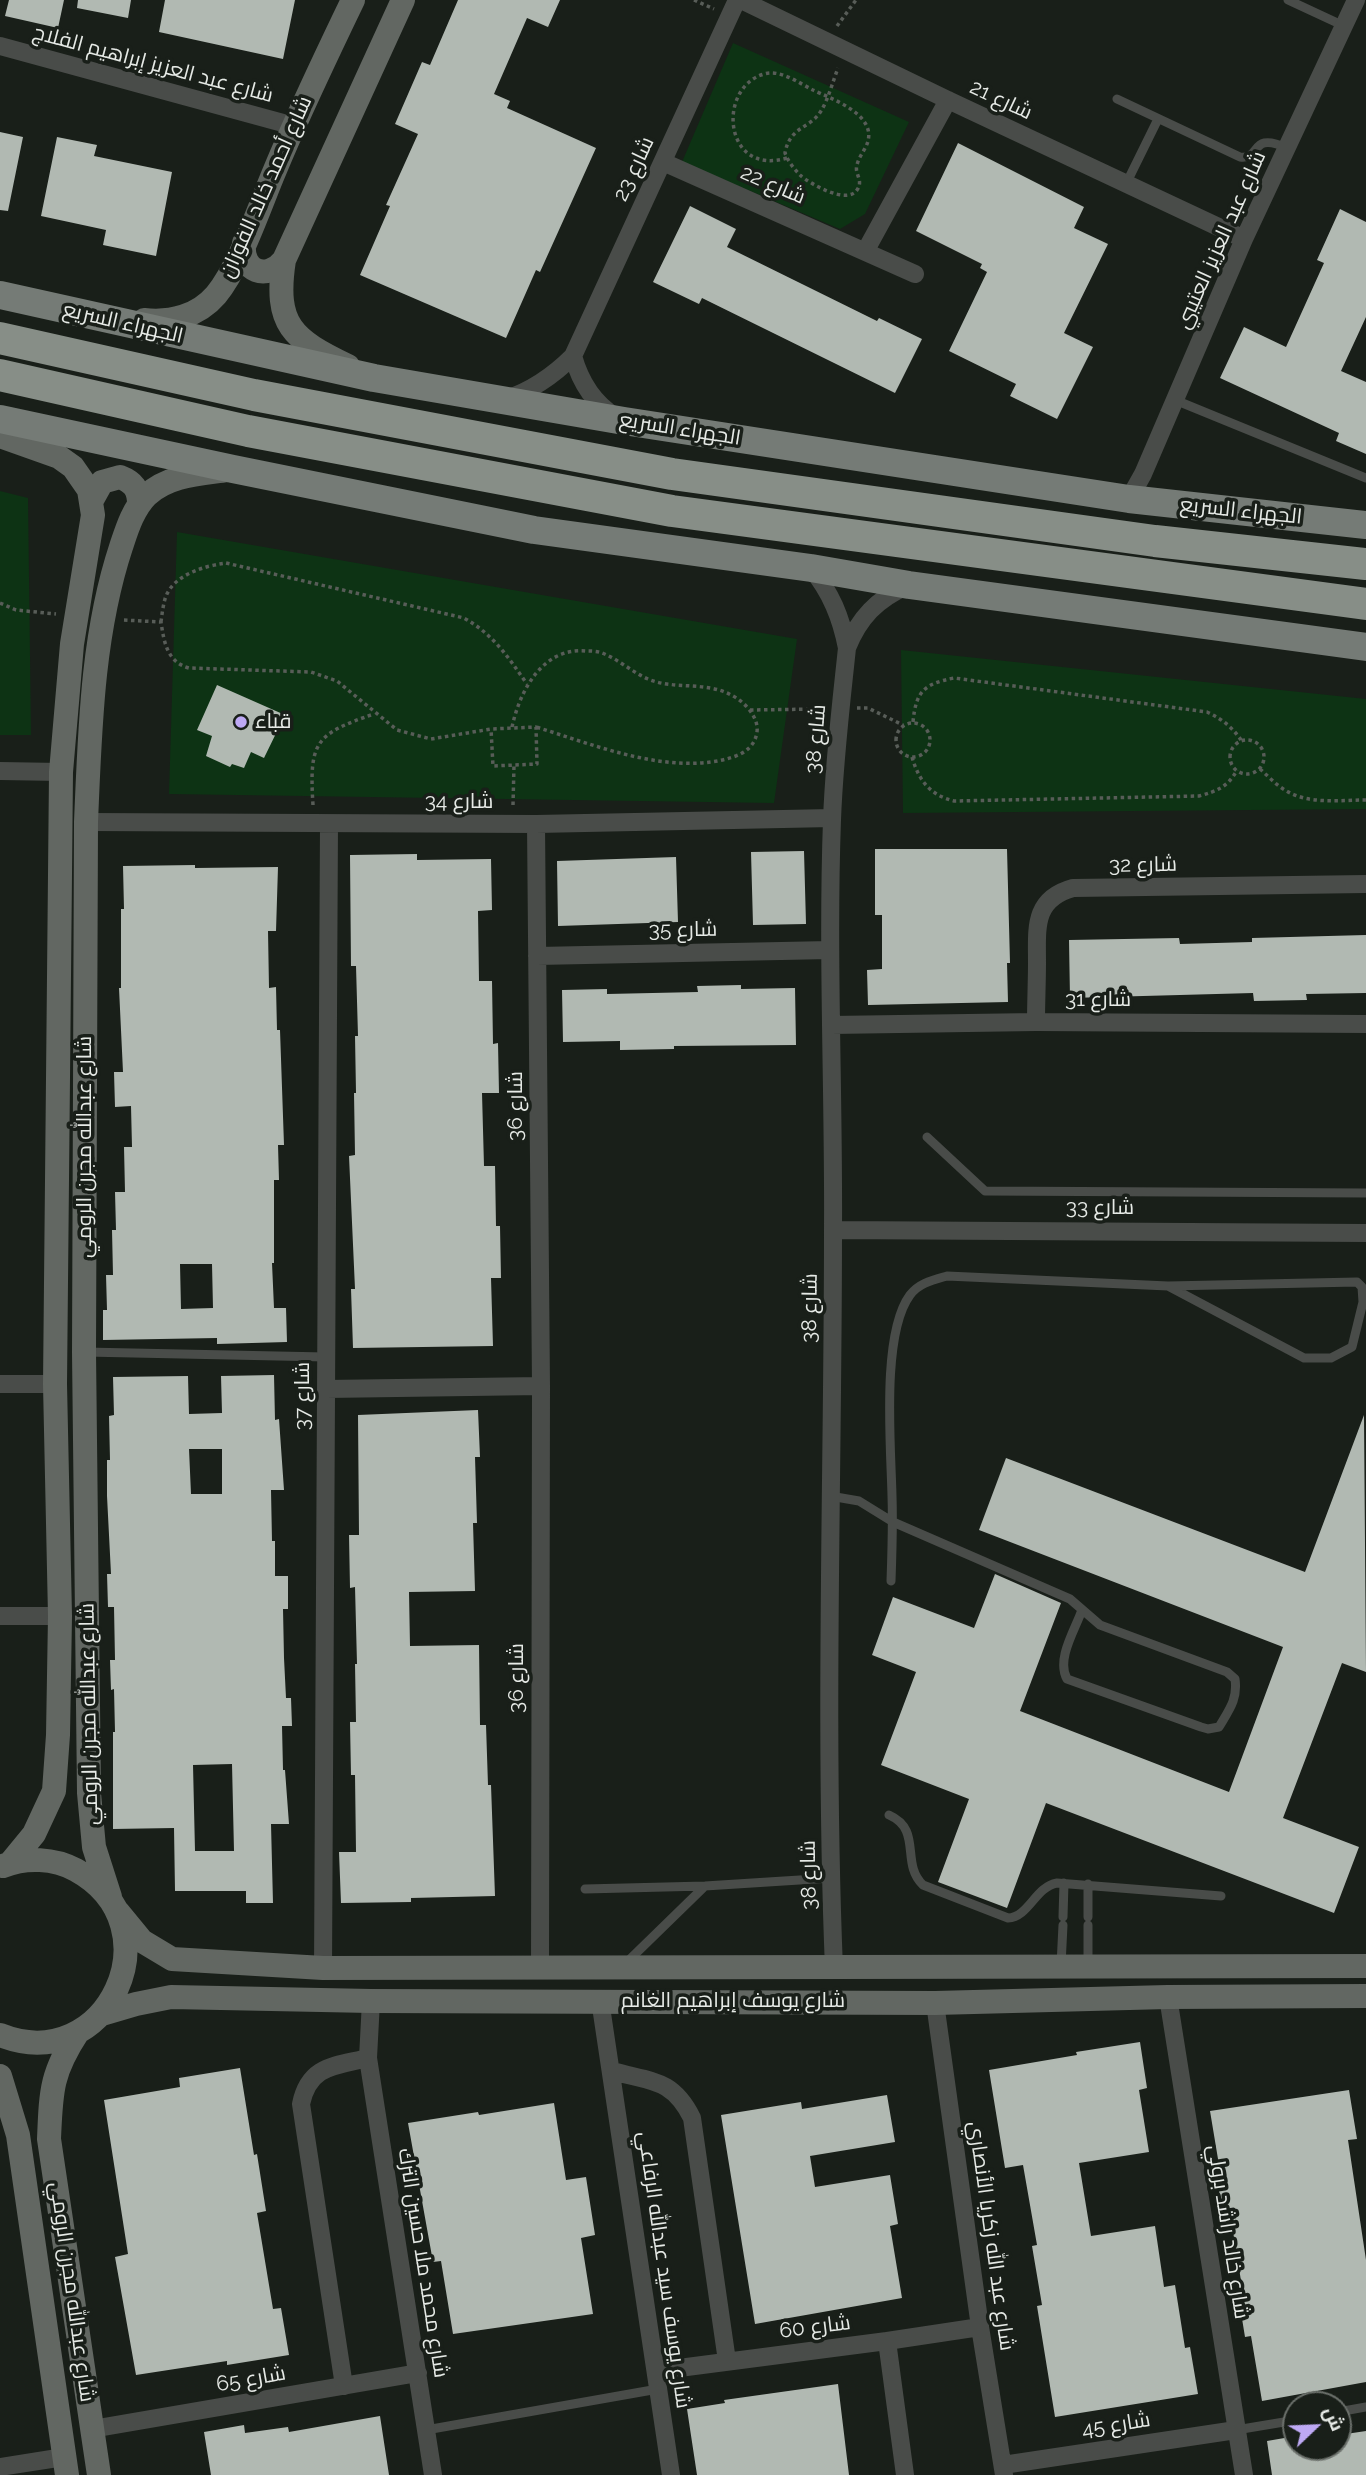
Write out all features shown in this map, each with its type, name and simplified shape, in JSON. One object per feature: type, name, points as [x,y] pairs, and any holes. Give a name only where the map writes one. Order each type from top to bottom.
[{"type":"highway","name":"الجهراء السريع","points":[[0,338],[254,395],[672,474],[1155,541],[1366,564]]},
{"type":"highway","points":[[0,374],[248,430],[672,511],[1366,604]]},
{"type":"main road","name":"شارع أحمد خالد الفوزان","points":[[95,318],[118,317],[155,321],[178,319],[197,311],[215,295],[244,243],[294,126],[353,0]]},
{"type":"main road","points":[[244,243],[243,254],[248,264],[257,271],[267,272],[278,268],[284,260],[403,0]]},
{"type":"main road","points":[[284,260],[280,286],[288,323],[314,350],[374,378]]},
{"type":"main road","name":"الجهراء السريع","points":[[0,295],[374,378],[624,421],[1129,499],[1366,525]]},
{"type":"main road","points":[[0,419],[534,530],[811,568],[909,585],[1366,647]]},
{"type":"main road","points":[[0,436],[59,457],[82,478],[92,500]]},
{"type":"main road","name":"شارع عبدالله مجرن الرومي","points":[[102,2014],[118,1992],[125,1966],[126,1939],[94,1847],[89,1816],[83,1352],[86,822],[89,741],[102,618],[112,574],[129,523],[139,504],[167,482],[185,476],[233,469]]},
{"type":"main road","points":[[92,500],[102,482],[120,477],[135,486],[139,504]]},
{"type":"main road","name":"شارع عبدالله مجرن الرومي","points":[[6,1864],[34,1834],[54,1791],[58,1735],[60,1616],[55,1384],[61,772],[77,617],[93,515],[92,500]]},
{"type":"main road","points":[[6,1864],[39,1859],[66,1865],[90,1878],[114,1905]]},
{"type":"main road","name":"شارع يوسف إبراهيم الغانم","points":[[114,1905],[142,1941],[172,1959],[323,1968],[1366,1966]]},
{"type":"main road","name":"شارع يوسف إبراهيم الغانم","points":[[102,2014],[171,1997],[370,2001],[935,2003],[1168,1997],[1366,1996]]},
{"type":"main road","points":[[0,2035],[28,2042],[54,2041],[78,2032],[102,2014]]},
{"type":"main road","name":"شارع عبدالله مجرن الرومي","points":[[78,2032],[61,2057],[51,2091],[49,2139],[99,2475]]},
{"type":"main road","name":"شارع عبدالله مجرن الرومي","points":[[0,2076],[18,2135],[66,2466]]},
{"type":"street","name":"شارع 21","points":[[739,0],[1244,239]]},
{"type":"street","name":"شارع 23","points":[[502,400],[548,379],[573,356],[739,0]]},
{"type":"street","name":"شارع عبد العزيز العتيبي","points":[[1129,499],[1143,474],[1244,239],[1356,0]]},
{"type":"street","name":"شارع عبد العزيز إبراهيم الفلاج","points":[[0,46],[294,126]]},
{"type":"street","points":[[866,250],[948,100]]},
{"type":"street","name":"شارع 22","points":[[663,162],[915,274]]},
{"type":"street","points":[[573,356],[578,372],[591,394],[609,412],[624,421]]},
{"type":"street","name":"شارع 38","points":[[811,568],[825,585],[835,605],[847,648],[832,818],[830,950],[833,1230],[830,1496],[831,1878],[834,1969]]},
{"type":"street","name":"شارع 38","points":[[847,648],[860,621],[870,610],[894,592],[909,585]]},
{"type":"street","points":[[0,771],[61,772]]},
{"type":"street","name":"شارع 34","points":[[86,822],[536,824],[832,818]]},
{"type":"street","name":"شارع 37","points":[[322,824],[326,1357],[323,1968]]},
{"type":"street","name":"شارع 36","points":[[536,824],[541,1387],[540,1969]]},
{"type":"street","name":"شارع 32","points":[[1037,1023],[1037,922],[1050,898],[1058,892],[1073,888],[1366,884]]},
{"type":"street","name":"شارع 35","points":[[537,956],[830,950]]},
{"type":"street","name":"شارع 31","points":[[831,1025],[1366,1024]]},
{"type":"street","name":"شارع 33","points":[[833,1230],[1366,1233]]},
{"type":"street","points":[[0,1384],[55,1384]]},
{"type":"street","points":[[326,1389],[541,1387]]},
{"type":"street","points":[[0,1616],[60,1616]]},
{"type":"street","name":"شارع خالد راشد برولي","points":[[1168,1997],[1244,2475]]},
{"type":"street","name":"شارع يوسف سيد عبدالله الرفاعي","points":[[600,2000],[671,2475]]},
{"type":"street","name":"شارع محمد ملا حسين الترك","points":[[370,2001],[368,2058],[433,2475]]},
{"type":"street","name":"شارع عبد الله زكريا الأنصاري","points":[[935,2003],[980,2327],[1004,2470]]},
{"type":"street","points":[[344,2386],[301,2104],[304,2090],[321,2069],[368,2058]]},
{"type":"street","points":[[612,2071],[667,2086],[684,2103],[692,2118],[727,2361]]},
{"type":"street","name":"شارع 60","points":[[657,2380],[727,2361],[980,2327]]},
{"type":"street","points":[[887,2341],[905,2475]]},
{"type":"street","name":"شارع 65","points":[[92,2429],[418,2373]]},
{"type":"street","name":"شارع 45","points":[[1004,2470],[1236,2430]]},
{"type":"street","points":[[0,2467],[66,2466]]},
{"type":"lane","points":[[1288,0],[1344,27]]},
{"type":"lane","points":[[1116,99],[1240,158],[1251,156],[1259,144],[1266,141],[1287,148]]},
{"type":"lane","points":[[1126,184],[1158,119]]},
{"type":"lane","points":[[1175,400],[1366,478]]},
{"type":"lane","points":[[927,1137],[985,1191],[1366,1193]]},
{"type":"lane","points":[[891,1581],[891,1368],[898,1318],[910,1294],[924,1282],[947,1276],[1168,1286],[1357,1282],[1362,1287],[1363,1302],[1352,1347],[1331,1358],[1304,1358],[1168,1286]]},
{"type":"lane","points":[[83,1352],[326,1357]]},
{"type":"lane","points":[[830,1496],[859,1501],[893,1522],[1070,1599],[1100,1625],[1227,1672],[1236,1679],[1235,1700],[1219,1727],[1201,1727],[1067,1679],[1062,1670],[1063,1661],[1082,1610]]},
{"type":"lane","points":[[889,1815],[904,1824],[908,1831],[914,1873],[918,1880],[930,1889],[1012,1918],[1022,1912],[1045,1887],[1064,1883],[1221,1896]]},
{"type":"lane","points":[[585,1889],[705,1886],[831,1878]]},
{"type":"lane","points":[[1061,1967],[1064,1883]]},
{"type":"lane","points":[[1088,1884],[1088,1967]]},
{"type":"lane","points":[[620,1968],[705,1886]]},
{"type":"lane","points":[[426,2430],[657,2380]]},
{"type":"lane","points":[[1236,2430],[1282,2422]]},
{"type":"path","points":[[824,41],[856,0]]},
{"type":"path","points":[[787,158],[766,161],[743,152],[738,144],[734,105],[755,77],[775,72],[826,97],[863,119],[868,127],[869,138],[856,166],[860,183],[857,191],[846,196],[826,190],[801,175],[785,153],[792,136],[820,114],[826,97],[845,51]]},
{"type":"path","points":[[511,728],[517,704],[528,685],[550,659],[572,649],[600,652],[650,680],[719,688],[750,710],[758,728],[755,742],[742,754],[718,762],[678,764],[614,751],[536,727],[491,729],[431,739],[397,730],[374,714],[337,681],[311,672],[189,668],[179,665],[164,643],[161,622],[165,596],[191,572],[207,565],[226,563],[464,618],[483,628],[528,685]]},
{"type":"path","points":[[0,603],[16,610],[77,617]]},
{"type":"path","points":[[102,618],[161,622]]},
{"type":"path","points":[[913,722],[915,702],[922,691],[933,682],[954,678],[1207,712],[1221,718],[1241,740]]},
{"type":"path","points":[[322,824],[310,768],[316,750],[324,736],[342,725],[374,714]]},
{"type":"path","points":[[913,722],[923,726],[929,734],[929,745],[923,754],[912,757],[902,754],[896,745],[896,734],[903,725],[913,722]]},
{"type":"path","points":[[491,729],[493,766],[537,764],[536,727]]},
{"type":"path","points":[[1251,739],[1259,744],[1264,751],[1264,761],[1260,769],[1244,774],[1237,770],[1231,763],[1230,754],[1234,745],[1241,740],[1251,739]]},
{"type":"path","points":[[912,757],[918,776],[928,788],[940,797],[954,801],[1199,796],[1218,791],[1230,782],[1237,770]]},
{"type":"path","points":[[512,824],[514,765]]},
{"type":"path","points":[[1260,769],[1295,796],[1331,801],[1366,800]]},
{"type":"green space","points":[[733,43],[909,122],[865,214],[840,229],[682,162]]},
{"type":"green space","points":[[0,491],[28,498],[31,735],[0,735]]},
{"type":"green space","points":[[177,532],[797,639],[774,803],[169,794]]},
{"type":"green space","points":[[901,650],[1366,699],[1366,809],[903,813]]},
{"type":"building","points":[[9,0],[64,0],[58,28],[5,16]]},
{"type":"building","points":[[78,0],[131,0],[128,18],[77,8]]},
{"type":"building","points":[[165,0],[295,0],[283,59],[159,32]]},
{"type":"building","points":[[458,0],[560,0],[548,27],[527,18],[494,94],[510,101],[507,108],[596,148],[540,272],[536,270],[506,338],[360,275],[390,206],[386,205],[418,134],[395,124],[422,62],[430,65]]},
{"type":"building","points":[[0,132],[23,137],[8,211],[0,210]]},
{"type":"building","points":[[57,137],[97,145],[94,156],[172,172],[156,256],[103,245],[106,230],[41,216]]},
{"type":"building","points":[[958,143],[1084,207],[1074,228],[1108,244],[1064,333],[1093,347],[1057,419],[1010,396],[1016,384],[949,351],[987,272],[980,268],[982,264],[916,231]]},
{"type":"building","points":[[690,206],[736,229],[727,247],[877,321],[879,318],[922,339],[895,393],[702,298],[699,304],[653,282]]},
{"type":"building","points":[[1340,209],[1366,222],[1366,317],[1341,371],[1366,382],[1366,454],[1336,441],[1339,433],[1220,378],[1244,327],[1286,347],[1324,263],[1317,260]]},
{"type":"building","name":"قباء","points":[[217,685],[285,715],[264,758],[251,752],[244,768],[232,764],[230,767],[206,756],[212,736],[197,730]]},
{"type":"building","points":[[875,849],[1007,849],[1010,963],[1007,963],[1008,1002],[868,1005],[867,970],[882,969],[882,915],[875,915]]},
{"type":"building","points":[[804,851],[806,924],[753,925],[751,852]]},
{"type":"building","points":[[417,854],[417,860],[491,859],[492,910],[478,911],[479,981],[492,981],[493,1044],[498,1043],[499,1093],[482,1093],[484,1166],[495,1166],[496,1226],[500,1226],[501,1278],[491,1278],[493,1346],[353,1348],[351,1289],[355,1289],[349,1156],[355,1155],[355,1036],[358,1036],[356,966],[351,966],[350,855]]},
{"type":"building","points":[[676,857],[678,922],[558,926],[557,861]]},
{"type":"building","points":[[123,866],[278,867],[276,931],[268,931],[269,988],[276,987],[284,1145],[278,1145],[279,1180],[274,1180],[272,1263],[274,1308],[286,1308],[287,1342],[217,1344],[217,1338],[103,1340],[103,1310],[107,1310],[106,1275],[113,1275],[115,1192],[125,1192],[124,1147],[132,1147],[131,1106],[115,1107],[114,1072],[123,1072],[119,988],[121,909],[124,909]],"holes":[[[180,1264],[212,1264],[213,1308],[181,1309]]]},
{"type":"building","points":[[1366,935],[1366,993],[1306,994],[1307,1000],[1254,1001],[1253,993],[1070,998],[1069,940],[1179,938],[1180,944],[1252,942],[1252,938]]},
{"type":"building","points":[[741,985],[741,989],[795,988],[796,1045],[674,1046],[674,1049],[620,1050],[620,1041],[563,1042],[562,990],[607,989],[607,994],[698,992],[697,986]]},
{"type":"building","points":[[274,1375],[275,1420],[279,1419],[284,1490],[271,1490],[272,1541],[275,1541],[275,1576],[288,1576],[288,1609],[283,1609],[284,1658],[286,1698],[291,1698],[292,1726],[282,1726],[283,1770],[289,1824],[271,1824],[273,1903],[246,1903],[246,1891],[175,1891],[174,1828],[113,1829],[115,1732],[110,1660],[115,1660],[114,1607],[108,1607],[107,1574],[111,1574],[107,1460],[110,1460],[109,1416],[114,1415],[113,1377],[188,1376],[189,1414],[222,1413],[221,1376]],"holes":[[[189,1449],[222,1449],[222,1494],[191,1494]],[[232,1764],[234,1851],[195,1851],[193,1765]]]},
{"type":"building","points":[[478,1410],[480,1457],[475,1457],[477,1523],[473,1523],[475,1591],[409,1592],[410,1646],[479,1645],[480,1725],[486,1725],[495,1896],[411,1898],[411,1902],[341,1903],[339,1852],[356,1852],[355,1775],[351,1775],[350,1722],[356,1722],[357,1664],[355,1587],[350,1588],[349,1535],[359,1535],[358,1415]]},
{"type":"building","points":[[1364,1415],[1366,1672],[1342,1663],[1283,1818],[1359,1847],[1334,1913],[1046,1803],[1007,1908],[938,1882],[969,1799],[881,1765],[916,1672],[872,1655],[893,1597],[974,1628],[995,1574],[1061,1603],[1020,1711],[1229,1792],[1283,1647],[979,1530],[1006,1458],[1305,1572]]},
{"type":"building","points":[[1140,2042],[1147,2088],[1139,2090],[1149,2152],[1079,2163],[1091,2236],[1155,2226],[1164,2287],[1175,2285],[1185,2348],[1190,2347],[1198,2394],[1055,2417],[1037,2306],[1042,2305],[1032,2246],[1037,2245],[1023,2165],[1005,2168],[989,2070]]},
{"type":"building","points":[[240,2068],[266,2211],[257,2213],[273,2309],[281,2308],[289,2355],[136,2375],[115,2257],[128,2254],[104,2100],[180,2087],[179,2078]]},
{"type":"building","points":[[1349,2090],[1357,2139],[1348,2140],[1366,2260],[1366,2382],[1317,2391],[1282,2391],[1282,2397],[1262,2401],[1251,2336],[1245,2337],[1237,2288],[1242,2287],[1231,2219],[1224,2221],[1216,2172],[1220,2171],[1210,2111]]},
{"type":"building","points":[[887,2095],[895,2142],[810,2156],[815,2187],[890,2175],[898,2224],[890,2226],[902,2298],[755,2324],[721,2115],[801,2102],[802,2109]]},
{"type":"building","points":[[554,2103],[566,2180],[586,2177],[595,2235],[581,2238],[593,2314],[453,2334],[441,2261],[433,2262],[408,2123]]},
{"type":"building","points":[[838,2384],[849,2475],[697,2475],[687,2409],[725,2403],[724,2400]]},
{"type":"building","points":[[380,2416],[389,2475],[211,2475],[204,2432],[244,2425],[245,2433],[288,2427],[289,2432]]},
{"type":"building","points":[[1366,2431],[1366,2475],[1272,2475],[1267,2441],[1282,2438],[1282,2461],[1352,2461],[1352,2433]]},
{"type":"place","name":"قباء","points":[[241,722]]}]
